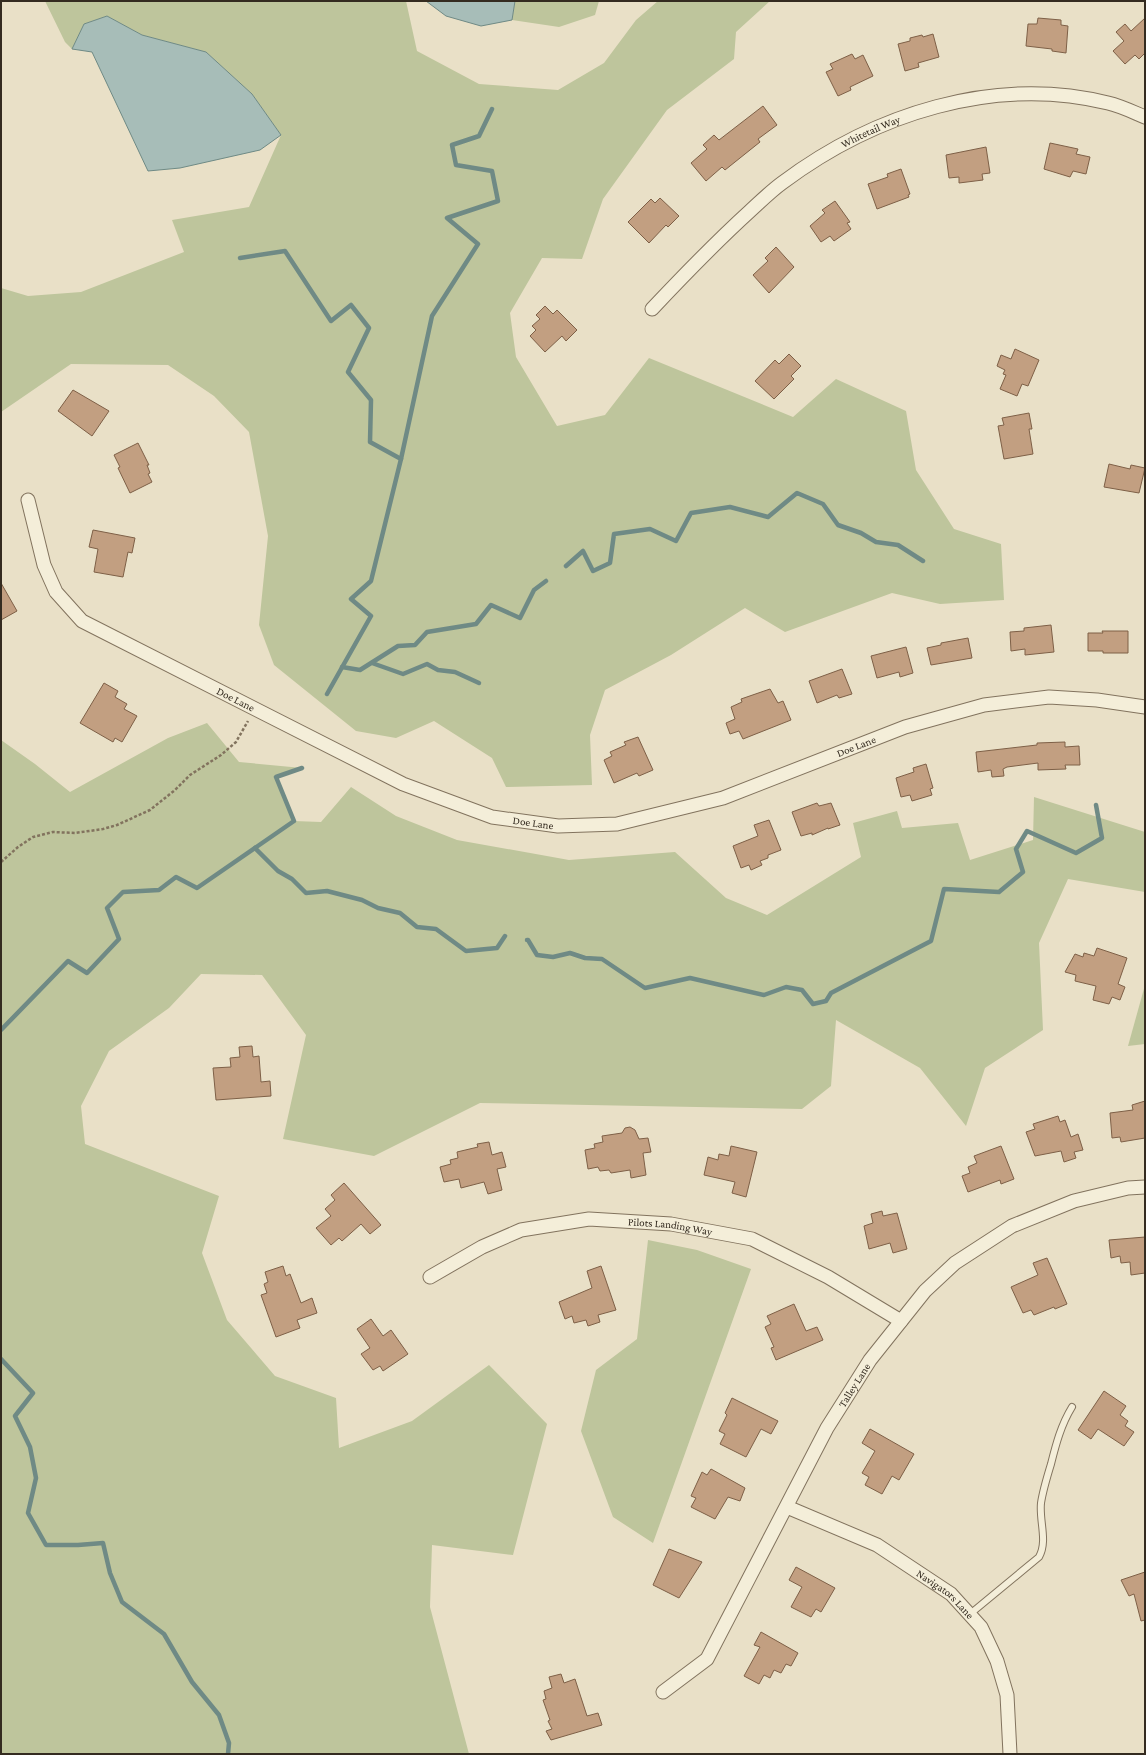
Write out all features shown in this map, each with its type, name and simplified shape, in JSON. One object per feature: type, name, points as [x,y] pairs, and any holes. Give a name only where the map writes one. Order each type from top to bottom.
[{"type":"street","name":"Whitetail Way","points":[[652,309],[716,241],[781,183],[829,151],[886,123],[954,102],[1005,94],[1050,94],[1109,103],[1145,117]]},
{"type":"street","name":"Doe Lane","points":[[28,500],[44,565],[56,592],[82,621],[403,784],[492,816],[558,826],[617,824],[723,798],[905,727],[984,705],[1048,697],[1097,700],[1145,707]]},
{"type":"street","name":"Talley Lane","points":[[664,1692],[707,1660],[827,1428],[870,1360],[925,1291],[954,1263],[1012,1226],[1074,1201],[1128,1188],[1145,1187]]},
{"type":"street","name":"Pilots Landing Way","points":[[430,1277],[482,1247],[521,1230],[589,1219],[671,1224],[752,1239],[828,1277],[901,1321]]},
{"type":"street","name":"Navigators Lane","points":[[787,1507],[876,1545],[951,1594],[970,1614],[981,1627],[998,1661],[1007,1695],[1010,1754]]},
{"type":"lane","points":[[970,1614],[1039,1557],[1042,1552],[1044,1542],[1041,1521],[1041,1503],[1061,1426],[1072,1407]]},
{"type":"path","points":[[1,862],[18,846],[33,837],[53,832],[75,833],[103,829],[117,825],[150,810],[175,790],[190,775],[221,755],[236,742],[255,709]]},
{"type":"green space","points":[[45,1],[406,1],[417,51],[479,84],[558,90],[604,63],[636,20],[658,1],[770,1],[736,32],[734,59],[667,110],[603,199],[582,259],[542,258],[510,313],[516,357],[557,426],[605,415],[649,358],[793,417],[836,379],[906,411],[916,470],[954,529],[1001,544],[1004,600],[940,604],[892,593],[785,632],[745,608],[671,655],[605,690],[590,735],[592,785],[506,787],[492,758],[434,721],[396,738],[356,731],[274,665],[259,625],[268,536],[249,432],[214,396],[168,365],[71,364],[1,412],[1,288],[28,296],[81,292],[184,252],[172,220],[249,207],[281,135],[252,94],[206,52],[142,35],[107,16],[84,24],[72,49],[65,42]]},
{"type":"green space","points":[[515,1],[599,1],[595,15],[559,27],[512,20]]},
{"type":"green space","points":[[207,723],[239,762],[302,768],[276,777],[294,821],[321,822],[351,787],[396,816],[457,840],[569,860],[675,852],[726,898],[767,915],[861,857],[853,823],[897,811],[902,828],[958,823],[970,860],[1033,840],[1034,797],[1145,832],[1145,892],[1068,879],[1039,943],[1043,1030],[985,1068],[966,1126],[920,1068],[836,1020],[831,1086],[802,1109],[480,1103],[374,1156],[283,1139],[306,1035],[262,975],[201,974],[169,1008],[109,1051],[81,1106],[85,1144],[219,1196],[202,1253],[227,1320],[275,1376],[336,1398],[339,1448],[412,1421],[489,1365],[547,1424],[513,1555],[432,1545],[430,1607],[469,1754],[1,1754],[1,740],[35,764],[70,792],[168,738]]},
{"type":"green space","points":[[1145,985],[1145,1044],[1128,1046]]},
{"type":"green space","points":[[648,1240],[697,1250],[751,1269],[653,1543],[613,1517],[581,1431],[596,1370],[637,1339]]},
{"type":"water","points":[[426,1],[515,1],[512,20],[481,26],[446,16]]},
{"type":"water","points":[[107,16],[142,35],[206,52],[252,94],[281,135],[260,150],[180,168],[148,171],[92,52],[72,49],[84,24]]},
{"type":"building","points":[[1038,18],[1061,20],[1061,25],[1068,26],[1066,53],[1052,51],[1052,49],[1026,46],[1028,24],[1037,24]]},
{"type":"building","points":[[1145,18],[1145,53],[1139,59],[1135,55],[1125,64],[1113,51],[1124,41],[1116,32],[1125,24],[1131,31]]},
{"type":"building","points":[[933,34],[939,57],[918,63],[919,67],[905,71],[898,44],[910,41],[910,38],[922,35],[923,37]]},
{"type":"building","points":[[852,54],[855,59],[863,55],[873,76],[850,87],[851,90],[838,96],[826,72],[833,69],[830,64]]},
{"type":"building","points":[[763,106],[777,125],[758,139],[760,142],[725,170],[722,167],[706,181],[691,163],[707,149],[703,145],[714,135],[719,140]]},
{"type":"building","points":[[1050,143],[1078,149],[1076,154],[1090,157],[1086,174],[1073,171],[1070,177],[1044,169]]},
{"type":"building","points":[[986,147],[990,173],[982,174],[983,180],[959,183],[959,177],[949,178],[946,155]]},
{"type":"building","points":[[901,169],[910,194],[908,195],[909,197],[877,209],[868,184],[888,177],[887,174]]},
{"type":"building","points":[[660,198],[679,216],[668,227],[666,225],[649,243],[628,222],[651,199],[655,203]]},
{"type":"building","points":[[835,201],[850,222],[847,223],[851,229],[834,241],[830,236],[821,242],[810,226],[825,213],[822,210]]},
{"type":"building","points":[[776,247],[794,267],[769,293],[753,275],[768,261],[765,258]]},
{"type":"building","points":[[545,306],[553,314],[557,310],[577,330],[566,341],[562,336],[545,352],[530,336],[536,330],[532,326],[540,319],[536,315]]},
{"type":"building","points":[[1015,349],[1039,360],[1028,386],[1022,384],[1017,396],[1000,389],[1006,375],[1003,374],[1005,370],[997,366],[1001,355],[1011,359]]},
{"type":"building","points":[[789,354],[801,366],[791,376],[794,379],[774,399],[755,381],[775,360],[779,364]]},
{"type":"building","points":[[73,390],[109,411],[92,436],[58,411]]},
{"type":"building","points":[[1029,413],[1032,429],[1029,429],[1033,454],[1004,459],[998,426],[1004,425],[1002,418]]},
{"type":"building","points":[[138,443],[149,465],[147,465],[150,473],[148,474],[152,482],[130,493],[118,468],[120,467],[114,455]]},
{"type":"building","points":[[1109,464],[1130,469],[1131,465],[1145,468],[1139,493],[1104,487]]},
{"type":"building","points":[[93,530],[135,538],[132,553],[128,552],[123,577],[94,572],[98,549],[89,547]]},
{"type":"building","points":[[1,583],[17,611],[1,620]]},
{"type":"building","points":[[1051,625],[1054,652],[1025,655],[1025,649],[1011,651],[1010,632],[1024,631],[1024,628]]},
{"type":"building","points":[[1102,631],[1128,631],[1128,653],[1103,653],[1103,651],[1088,651],[1088,633],[1103,633]]},
{"type":"building","points":[[968,638],[972,658],[931,665],[927,648],[941,645],[941,643]]},
{"type":"building","points":[[906,647],[913,673],[900,677],[899,672],[877,678],[871,656]]},
{"type":"building","points":[[842,669],[852,694],[839,698],[837,695],[817,703],[809,681]]},
{"type":"building","points":[[104,683],[118,691],[115,697],[127,704],[124,709],[137,716],[122,742],[115,738],[113,742],[80,723]]},
{"type":"building","points":[[770,689],[778,703],[783,701],[791,720],[743,739],[739,731],[730,734],[726,723],[735,719],[731,707],[742,702],[741,699]]},
{"type":"building","points":[[638,737],[653,770],[639,776],[637,773],[614,783],[604,760],[612,756],[610,752],[626,745],[624,742]]},
{"type":"building","points":[[1065,742],[1065,747],[1079,746],[1080,765],[1065,765],[1066,769],[1038,770],[1038,763],[1007,767],[1003,769],[1004,776],[992,777],[991,770],[978,772],[976,752],[1037,745],[1037,743]]},
{"type":"building","points":[[926,764],[933,788],[930,789],[932,795],[912,801],[910,795],[901,797],[896,778],[914,772],[913,768]]},
{"type":"building","points":[[817,803],[819,806],[831,803],[840,825],[828,828],[812,835],[812,833],[801,836],[792,812]]},
{"type":"building","points":[[769,820],[781,850],[768,855],[768,858],[760,861],[762,865],[751,870],[749,865],[741,868],[733,846],[758,836],[754,825]]},
{"type":"building","points":[[1097,948],[1127,958],[1118,984],[1125,987],[1120,1000],[1112,997],[1109,1004],[1093,1000],[1096,986],[1075,981],[1076,975],[1065,972],[1075,954],[1083,957],[1084,953],[1094,956]]},
{"type":"building","points":[[252,1046],[253,1057],[259,1056],[261,1082],[270,1081],[271,1096],[216,1100],[213,1068],[231,1067],[230,1058],[240,1057],[239,1047]]},
{"type":"building","points":[[1145,1101],[1145,1138],[1121,1142],[1120,1137],[1112,1138],[1110,1113],[1133,1110],[1132,1105]]},
{"type":"building","points":[[1058,1116],[1060,1122],[1065,1120],[1071,1137],[1078,1134],[1083,1150],[1074,1152],[1076,1158],[1064,1162],[1061,1151],[1035,1156],[1026,1132],[1035,1129],[1033,1124]]},
{"type":"building","points":[[630,1127],[635,1130],[639,1139],[648,1138],[651,1152],[643,1153],[646,1175],[631,1178],[630,1170],[611,1173],[609,1170],[600,1171],[598,1167],[588,1169],[585,1150],[595,1148],[594,1144],[603,1142],[602,1136],[622,1133],[625,1128]]},
{"type":"building","points":[[489,1142],[492,1155],[502,1152],[506,1167],[497,1169],[502,1190],[488,1194],[484,1182],[461,1188],[459,1179],[444,1182],[440,1167],[451,1164],[450,1160],[458,1158],[457,1152],[478,1147],[477,1144]]},
{"type":"building","points":[[731,1146],[757,1152],[746,1197],[732,1193],[735,1182],[704,1175],[708,1157],[718,1160],[719,1154],[729,1156]]},
{"type":"building","points":[[1001,1146],[1014,1179],[1001,1184],[1000,1180],[968,1192],[962,1176],[970,1173],[968,1167],[977,1163],[974,1156]]},
{"type":"building","points":[[344,1183],[381,1225],[370,1234],[361,1224],[342,1241],[339,1238],[331,1245],[316,1228],[331,1216],[325,1209],[335,1200],[331,1195]]},
{"type":"building","points":[[882,1211],[883,1216],[897,1213],[907,1249],[893,1253],[890,1243],[869,1249],[864,1226],[873,1223],[871,1214]]},
{"type":"building","points":[[1145,1237],[1145,1273],[1131,1275],[1130,1262],[1121,1263],[1120,1256],[1111,1258],[1109,1240]]},
{"type":"building","points":[[1047,1258],[1067,1304],[1055,1309],[1054,1307],[1034,1315],[1031,1310],[1023,1313],[1011,1287],[1038,1275],[1033,1263]]},
{"type":"building","points":[[283,1266],[286,1276],[290,1274],[301,1303],[312,1298],[317,1313],[297,1320],[300,1328],[276,1337],[261,1295],[267,1293],[264,1284],[268,1282],[265,1272]]},
{"type":"building","points":[[601,1266],[616,1310],[598,1315],[600,1322],[588,1326],[586,1320],[574,1323],[572,1316],[565,1319],[559,1302],[592,1288],[587,1271]]},
{"type":"building","points":[[794,1304],[806,1331],[817,1327],[823,1340],[776,1360],[771,1348],[774,1347],[765,1327],[771,1324],[767,1316]]},
{"type":"building","points":[[371,1319],[383,1336],[391,1330],[408,1354],[383,1371],[380,1366],[373,1370],[361,1354],[370,1348],[357,1329]]},
{"type":"building","points":[[1104,1391],[1126,1406],[1120,1415],[1128,1421],[1125,1426],[1134,1432],[1124,1446],[1098,1429],[1091,1439],[1078,1430]]},
{"type":"building","points":[[732,1398],[778,1421],[771,1434],[761,1429],[746,1457],[720,1444],[725,1434],[719,1431],[727,1415],[725,1413]]},
{"type":"building","points":[[870,1429],[914,1454],[899,1480],[892,1476],[882,1494],[865,1485],[869,1477],[862,1473],[875,1451],[862,1443]]},
{"type":"building","points":[[711,1469],[745,1488],[740,1501],[728,1497],[715,1519],[691,1507],[696,1498],[691,1496],[702,1472],[707,1475]]},
{"type":"building","points":[[669,1549],[702,1562],[679,1598],[653,1585]]},
{"type":"building","points":[[796,1567],[835,1588],[821,1612],[816,1609],[811,1617],[791,1607],[802,1587],[789,1580]]},
{"type":"building","points":[[1145,1572],[1145,1620],[1141,1621],[1134,1594],[1129,1596],[1121,1580]]},
{"type":"building","points":[[761,1632],[798,1653],[791,1666],[786,1664],[781,1673],[774,1670],[770,1678],[764,1675],[759,1684],[744,1676],[760,1647],[754,1645]]},
{"type":"building","points":[[561,1674],[564,1683],[575,1679],[587,1716],[598,1713],[602,1725],[551,1740],[546,1731],[552,1729],[548,1721],[550,1720],[543,1700],[546,1699],[544,1691],[552,1688],[549,1677]]},
{"type":"waterway","points":[[327,694],[371,616],[351,599],[371,581],[401,459],[432,316],[478,244],[447,218],[498,201],[492,171],[456,165],[452,145],[479,136],[492,109]]},
{"type":"waterway","points":[[240,258],[285,251],[331,321],[351,305],[369,328],[348,372],[371,400],[370,442],[401,459]]},
{"type":"waterway","points":[[566,566],[583,551],[593,571],[610,563],[614,534],[650,529],[676,541],[691,513],[730,507],[768,517],[797,493],[823,504],[838,525],[861,533],[876,542],[898,545],[923,561]]},
{"type":"waterway","points":[[342,667],[360,670],[398,646],[415,645],[427,632],[476,624],[491,605],[520,618],[534,590],[546,581]]},
{"type":"waterway","points":[[372,663],[403,674],[427,664],[438,670],[455,672],[479,683]]},
{"type":"waterway","points":[[1,1030],[68,961],[87,973],[119,939],[107,908],[123,892],[159,890],[176,877],[197,888],[294,821],[276,777],[302,768]]},
{"type":"waterway","points":[[527,940],[537,955],[553,957],[570,953],[585,958],[602,959],[645,988],[690,978],[764,995],[786,987],[802,990],[813,1004],[826,1001],[831,993],[931,941],[944,889],[999,892],[1023,872],[1016,849],[1027,831],[1076,853],[1102,838],[1096,805]]},
{"type":"waterway","points":[[255,848],[278,871],[292,879],[306,893],[327,891],[362,900],[378,908],[400,913],[417,927],[436,929],[466,951],[497,948],[505,936]]},
{"type":"waterway","points":[[1,1359],[33,1393],[15,1416],[30,1447],[36,1478],[28,1513],[46,1545],[103,1543],[110,1573],[122,1602],[164,1634],[192,1682],[219,1715],[229,1743],[228,1754]]}]
